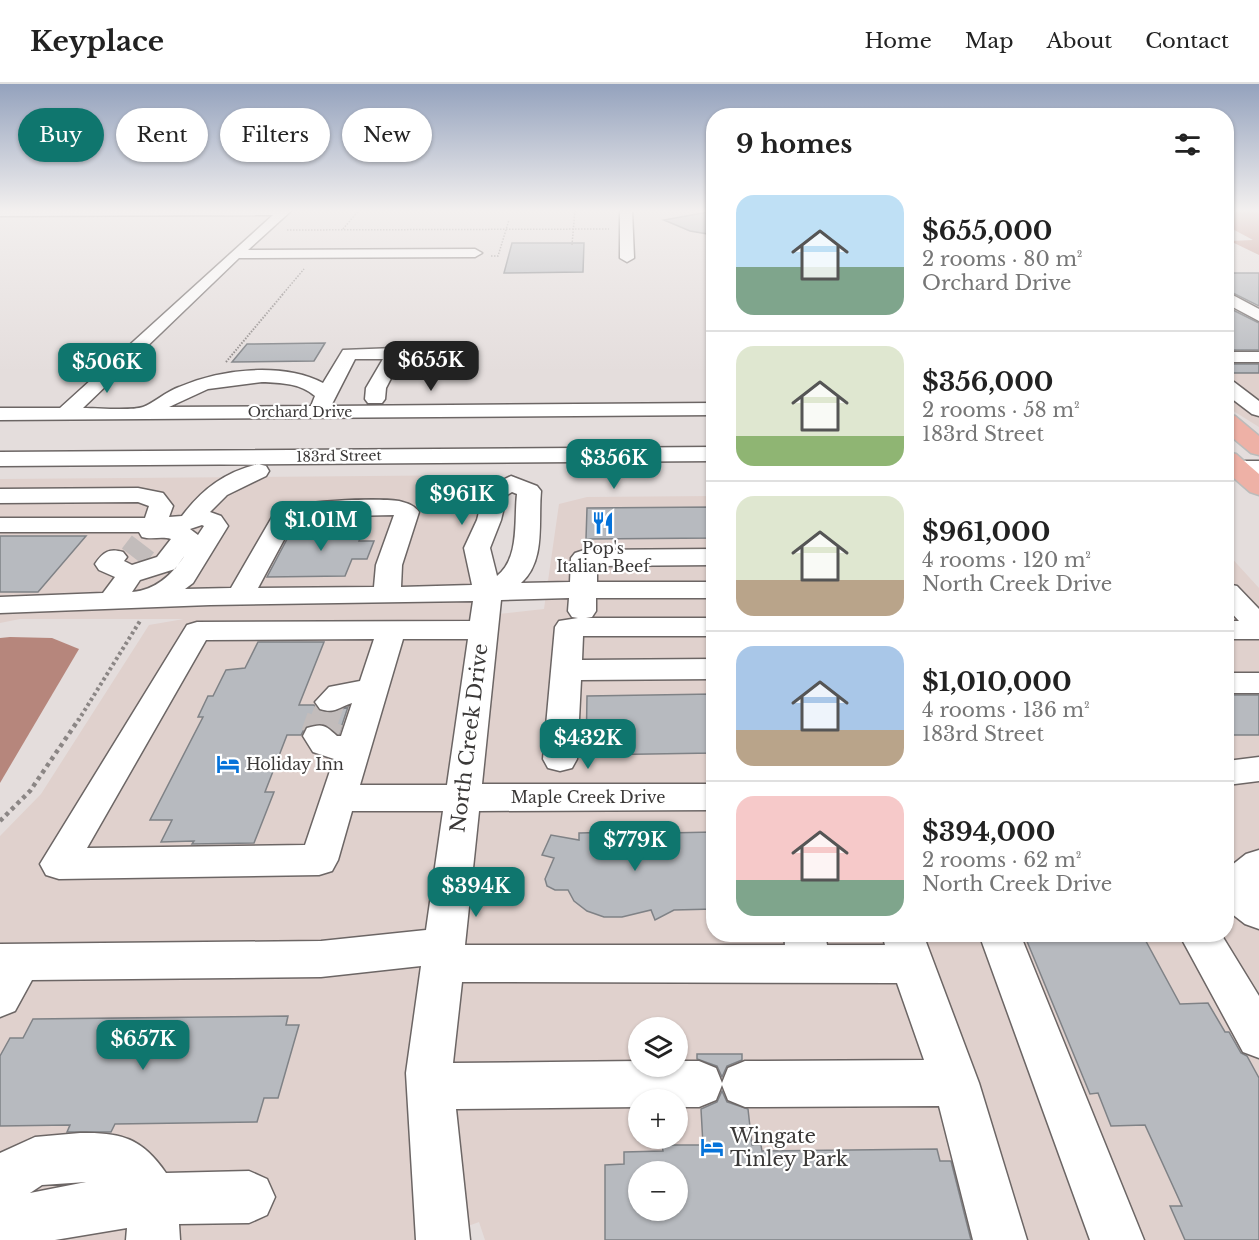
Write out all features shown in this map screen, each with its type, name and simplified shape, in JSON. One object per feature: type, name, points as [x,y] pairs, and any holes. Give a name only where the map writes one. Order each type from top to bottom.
[{"type":"main road","points":[[1234,427],[1259,449]]},
{"type":"main road","points":[[1234,467],[1259,487]]},
{"type":"main road","points":[[1234,467],[1259,502]]},
{"type":"street","points":[[65,414],[226,264]]},
{"type":"street","points":[[1234,291],[1248,291]]},
{"type":"street","points":[[1234,301],[1259,316]]},
{"type":"street","points":[[322,404],[349,354],[395,353],[369,405]]},
{"type":"street","points":[[1234,357],[1259,357]]},
{"type":"street","points":[[149,413],[160,403],[192,388],[236,379],[289,378],[306,382],[321,389],[322,404]]},
{"type":"street","points":[[1234,385],[1259,384]]},
{"type":"street","points":[[1234,390],[1259,410]]},
{"type":"street","name":"Orchard Drive","points":[[0,414],[149,413],[322,404],[407,405],[451,411],[706,409]]},
{"type":"street","points":[[1234,467],[1259,449]]},
{"type":"street","name":"183rd Street","points":[[0,459],[514,469],[706,455]]},
{"type":"street","points":[[485,612],[520,570],[528,536],[526,512],[529,491],[514,469]]},
{"type":"street","name":"183rd Street","points":[[0,474],[514,469],[706,470]]},
{"type":"street","name":"North Creek Drive","points":[[443,1240],[429,1073],[485,612],[477,548],[489,520],[496,492],[514,469]]},
{"type":"street","points":[[0,525],[145,547],[194,517],[209,496],[224,485],[258,471]]},
{"type":"street","points":[[194,472],[209,485],[209,496]]},
{"type":"street","points":[[0,496],[138,495],[155,498],[161,506],[145,547],[111,601]]},
{"type":"street","points":[[240,596],[284,517],[290,512],[304,509],[397,508],[406,512],[388,572],[386,588],[390,595]]},
{"type":"street","points":[[146,610],[184,577],[216,526],[214,521],[208,518],[194,517]]},
{"type":"street","points":[[583,626],[584,558],[706,557]]},
{"type":"street","points":[[391,630],[319,860],[59,864],[197,631],[391,630],[582,591],[706,591]]},
{"type":"street","points":[[0,605],[111,601],[146,610],[240,596],[390,595],[485,612]]},
{"type":"street","points":[[1234,600],[1259,628]]},
{"type":"street","points":[[560,759],[569,627],[706,627]]},
{"type":"street","points":[[1234,630],[1259,628]]},
{"type":"street","points":[[566,670],[706,669]]},
{"type":"street","points":[[1234,683],[1259,683]]},
{"type":"street","points":[[332,702],[340,694],[372,690]]},
{"type":"street","points":[[319,736],[321,742],[331,747],[354,748]]},
{"type":"street","points":[[1234,772],[1259,769]]},
{"type":"street","name":"Maple Creek Drive","points":[[339,798],[706,797]]},
{"type":"street","points":[[1002,942],[1118,1240]]},
{"type":"street","points":[[1204,942],[1259,1037]]},
{"type":"street","points":[[0,997],[10,961],[321,959],[443,954],[806,949],[907,950],[956,1083],[1000,1240]]},
{"type":"street","points":[[745,1084],[956,1083]]},
{"type":"street","points":[[430,1086],[699,1084]]},
{"type":"street","points":[[0,1186],[34,1163],[56,1159],[100,1158],[123,1161],[142,1182],[153,1220]]},
{"type":"street","points":[[0,1226],[73,1210],[153,1220],[249,1197]]},
{"type":"path","points":[[226,365],[307,265]]},
{"type":"path","points":[[0,820],[30,791],[75,726],[146,610]]},
{"type":"shaded area","points":[[1234,344],[1247,353],[1259,353],[1259,427],[1234,411]]},
{"type":"shaded area","points":[[485,475],[471,617],[544,609],[559,504],[587,497],[706,496],[706,942],[1234,942],[1234,561],[1259,588],[1259,1240],[485,1240],[479,1222],[430,1240],[0,1240],[0,836],[41,794],[149,625],[184,619],[20,619],[0,623],[0,479]]},
{"type":"shaded area","points":[[0,638],[52,638],[79,649],[0,783]]},
{"type":"building","points":[[506,264],[583,264],[583,272],[504,273]]},
{"type":"building","points":[[1234,273],[1259,273],[1259,306],[1234,294]]},
{"type":"building","points":[[1234,310],[1259,323],[1259,350],[1234,350]]},
{"type":"building","points":[[325,343],[314,361],[232,362],[247,344]]},
{"type":"building","points":[[1234,364],[1259,364],[1259,373],[1234,373]]},
{"type":"building","points":[[706,507],[706,538],[586,539],[587,508]]},
{"type":"building","points":[[294,526],[365,526],[359,541],[374,541],[367,559],[352,559],[345,576],[267,577]]},
{"type":"building","points":[[0,536],[86,536],[38,592],[0,592]]},
{"type":"building","name":"Holiday Inn","points":[[258,642],[324,642],[299,705],[314,705],[319,711],[329,713],[348,707],[339,734],[320,723],[306,726],[301,735],[287,735],[265,792],[274,792],[254,843],[161,842],[172,820],[150,820],[203,717],[198,717],[208,696],[213,696],[226,670],[245,668]]},
{"type":"building","points":[[706,694],[706,753],[586,755],[587,696]]},
{"type":"building","points":[[1234,695],[1259,695],[1259,735],[1234,735]]},
{"type":"building","points":[[706,832],[706,909],[674,910],[655,920],[651,910],[622,917],[604,917],[587,911],[574,901],[568,890],[555,890],[547,886],[545,879],[554,858],[542,855],[551,835],[579,840],[579,833]]},
{"type":"building","points":[[1027,942],[1146,942],[1180,1004],[1208,1003],[1225,1032],[1229,1032],[1241,1053],[1247,1056],[1259,1078],[1259,1240],[1185,1240],[1170,1206],[1182,1206],[1145,1125],[1111,1126],[1098,1093],[1090,1094]]},
{"type":"building","points":[[288,1016],[286,1025],[299,1025],[278,1098],[264,1098],[257,1122],[115,1124],[111,1132],[67,1132],[70,1125],[0,1126],[0,1056],[10,1038],[23,1038],[33,1019]]},
{"type":"building","points":[[697,1054],[742,1054],[742,1060],[727,1066],[722,1077],[717,1066],[697,1059]]},
{"type":"building","name":"Wingate Tinley Park","points":[[722,1091],[727,1102],[748,1109],[752,1145],[761,1145],[762,1151],[937,1149],[940,1161],[951,1161],[971,1240],[605,1240],[605,1165],[624,1164],[624,1152],[688,1149],[688,1145],[703,1145],[701,1109],[717,1102]]},
{"type":"tunnel","points":[[133,557],[143,544]]},
{"type":"tunnel","points":[[324,721],[331,702]]},
{"type":"tunnel","points":[[319,736],[325,719]]},
{"type":"place","name":"Pop's Italian Beef","points":[[603,523]]},
{"type":"place","name":"Holiday Inn","points":[[228,764]]},
{"type":"place","name":"Wingate Tinley Park","points":[[712,1147]]}]
